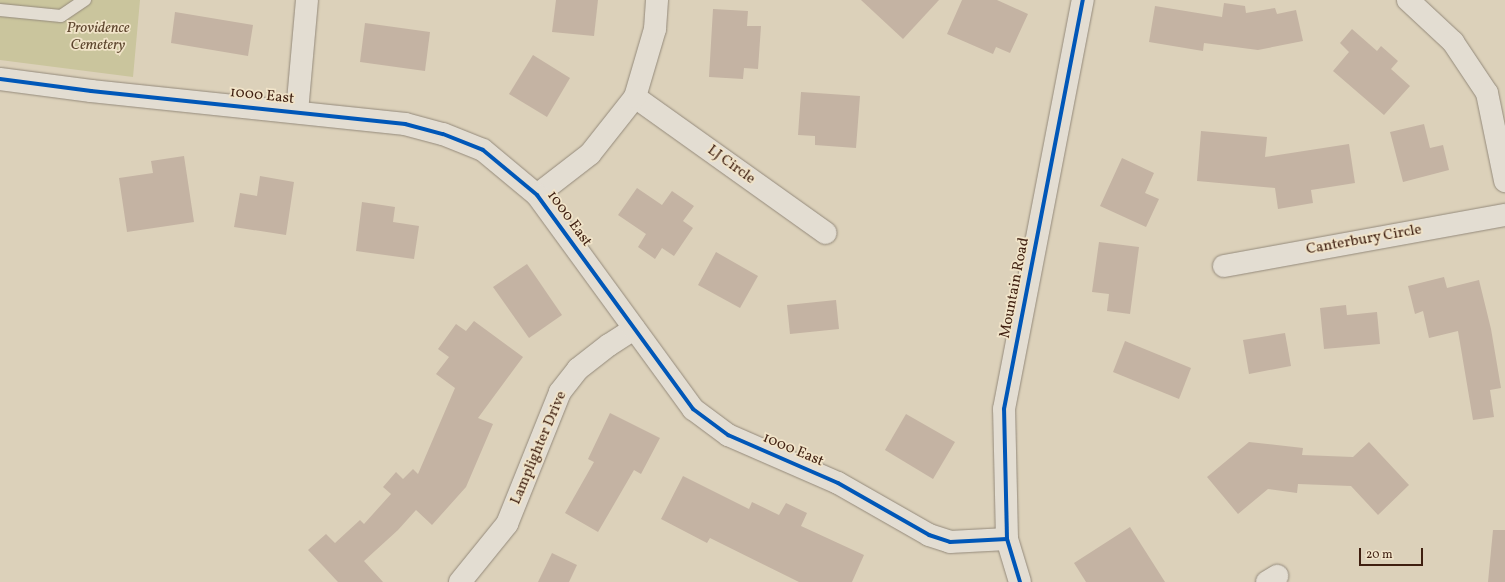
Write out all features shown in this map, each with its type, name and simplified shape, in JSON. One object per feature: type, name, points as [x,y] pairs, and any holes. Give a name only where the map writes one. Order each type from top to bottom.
[{"type":"street","points":[[297,112],[307,0]]},
{"type":"street","points":[[537,195],[590,154],[635,97],[655,29],[656,0]]},
{"type":"street","name":"Mountain Road","points":[[1020,582],[1007,539],[1004,409],[1083,0]]},
{"type":"street","points":[[1408,0],[1453,42],[1487,93],[1505,181]]},
{"type":"street","name":"1000 East","points":[[0,79],[91,91],[405,124],[443,134],[483,150],[537,195],[693,408],[728,435],[838,483],[928,535],[950,542],[1007,539]]},
{"type":"street","name":"LJ Circle","points":[[635,97],[826,233]]},
{"type":"street","name":"Canterbury Circle","points":[[1224,266],[1505,215]]},
{"type":"street","name":"Lamplighter Drive","points":[[460,582],[507,524],[560,392],[578,369],[609,345],[634,329]]},
{"type":"lane","points":[[0,10],[61,16],[85,0]]},
{"type":"green space","name":"Providence Cemetery","points":[[0,0],[140,0],[133,77],[0,60]]},
{"type":"building","points":[[556,0],[598,0],[594,36],[552,32]]},
{"type":"building","points":[[861,0],[939,0],[903,39]]},
{"type":"building","points":[[962,0],[997,0],[1028,14],[1010,53],[996,47],[993,54],[947,34]]},
{"type":"building","points":[[1224,3],[1245,6],[1246,13],[1275,8],[1277,14],[1296,10],[1303,41],[1258,50],[1204,43],[1203,51],[1149,42],[1155,6],[1222,17]]},
{"type":"building","points":[[713,9],[748,11],[747,26],[761,26],[758,69],[744,68],[743,79],[709,77]]},
{"type":"building","points":[[175,12],[253,25],[248,56],[171,43]]},
{"type":"building","points":[[365,23],[430,32],[425,71],[360,62]]},
{"type":"building","points":[[1352,29],[1377,51],[1381,46],[1398,61],[1391,69],[1410,86],[1384,115],[1333,71],[1349,52],[1340,43]]},
{"type":"building","points":[[533,55],[570,78],[547,117],[509,94]]},
{"type":"building","points":[[801,92],[860,96],[856,148],[815,145],[815,136],[798,135]]},
{"type":"building","points":[[1424,124],[1430,148],[1443,145],[1449,170],[1403,182],[1390,132]]},
{"type":"building","points":[[1201,131],[1267,137],[1265,157],[1349,144],[1355,183],[1311,190],[1313,203],[1278,209],[1275,188],[1197,181]]},
{"type":"building","points":[[184,156],[194,222],[127,232],[119,178],[153,173],[151,161]]},
{"type":"building","points":[[1122,158],[1154,173],[1145,193],[1159,199],[1146,227],[1100,206]]},
{"type":"building","points":[[260,176],[294,182],[286,235],[234,227],[240,193],[257,196]]},
{"type":"building","points":[[637,188],[662,205],[672,191],[694,206],[683,221],[693,228],[674,256],[662,248],[655,259],[638,247],[646,234],[618,215]]},
{"type":"building","points":[[362,202],[395,207],[393,222],[419,226],[414,259],[356,251]]},
{"type":"building","points":[[1099,242],[1139,247],[1130,314],[1107,311],[1109,294],[1092,292]]},
{"type":"building","points":[[716,252],[758,276],[740,308],[698,285]]},
{"type":"building","points":[[527,264],[562,315],[529,338],[493,287]]},
{"type":"building","points":[[1444,277],[1447,288],[1479,280],[1491,329],[1501,388],[1490,390],[1494,417],[1473,420],[1458,331],[1429,338],[1423,311],[1415,314],[1408,286]]},
{"type":"building","points":[[836,300],[839,329],[790,334],[787,305]]},
{"type":"building","points":[[1346,305],[1347,315],[1377,312],[1380,344],[1324,349],[1320,308]]},
{"type":"building","points":[[474,321],[523,357],[478,418],[493,424],[466,487],[432,525],[416,510],[398,530],[364,561],[383,582],[338,582],[308,550],[326,534],[335,543],[360,520],[364,524],[391,494],[383,487],[396,472],[403,479],[413,469],[418,474],[455,388],[436,374],[449,357],[438,349],[456,324],[466,331]]},
{"type":"building","points":[[1285,333],[1291,366],[1249,374],[1243,340]]},
{"type":"building","points":[[1125,341],[1191,368],[1179,399],[1113,372]]},
{"type":"building","points":[[610,413],[660,438],[641,474],[634,470],[598,532],[565,513],[594,462],[588,459]]},
{"type":"building","points":[[906,414],[955,442],[933,479],[885,450]]},
{"type":"building","points":[[1249,442],[1303,448],[1302,455],[1353,457],[1369,442],[1409,485],[1378,515],[1351,486],[1298,484],[1297,493],[1268,489],[1238,514],[1207,477]]},
{"type":"building","points":[[683,476],[749,509],[752,502],[779,515],[786,503],[807,513],[801,526],[864,555],[852,582],[799,582],[710,538],[707,543],[661,519]]},
{"type":"building","points":[[1130,527],[1165,582],[1086,582],[1074,563]]},
{"type":"building","points":[[1493,530],[1505,530],[1505,582],[1488,582]]},
{"type":"building","points":[[552,553],[577,565],[569,582],[538,582]]},
{"type":"cycle path","points":[[1020,582],[1007,539],[1004,409],[1083,0]]},
{"type":"cycle path","points":[[0,79],[91,91],[405,124],[443,134],[483,150],[537,195],[693,409],[728,435],[838,483],[929,535],[950,542],[1007,539]]}]
